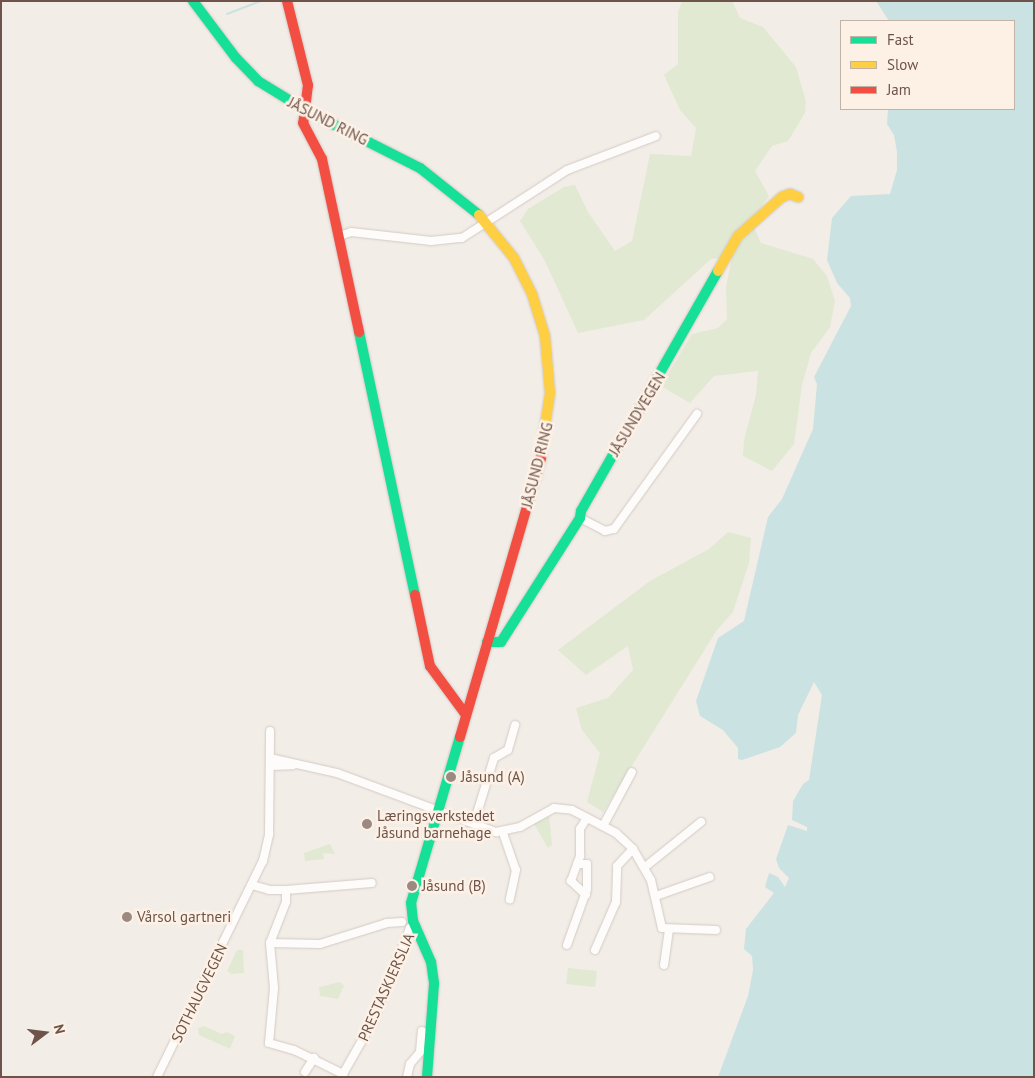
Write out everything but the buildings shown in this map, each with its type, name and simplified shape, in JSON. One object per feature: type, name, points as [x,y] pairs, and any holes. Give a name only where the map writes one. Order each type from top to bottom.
[{"type":"street","name":"JÅSUND RING","points":[[193,1],[236,58],[258,81],[307,111],[440,181],[486,221],[514,258],[532,294],[545,336],[550,387],[541,458],[413,893],[414,926],[431,962],[435,988],[428,1077]]},
{"type":"street","points":[[287,1],[308,85],[307,111],[303,123],[322,158],[430,666],[466,715]]},
{"type":"street","points":[[338,236],[351,232],[449,242],[462,238],[567,170],[656,136]]},
{"type":"street","name":"JÅSUNDVEGEN","points":[[487,642],[501,642],[580,518],[581,511],[738,236],[782,197],[790,194],[798,197]]},
{"type":"street","points":[[580,518],[605,531],[614,529],[697,414]]},
{"type":"street","points":[[474,823],[494,758],[508,750],[514,725]]},
{"type":"street","name":"SOTHAUGVEGEN","points":[[157,1077],[252,885],[269,834],[270,731]]},
{"type":"street","points":[[270,762],[303,764],[337,773],[438,809],[492,832],[503,833],[531,822],[554,808],[566,808],[616,833],[633,849],[645,867],[656,896],[659,924],[669,931],[716,930]]},
{"type":"street","points":[[603,826],[632,772]]},
{"type":"street","points":[[586,895],[572,881],[577,864],[580,829],[587,818]]},
{"type":"street","points":[[645,867],[701,822]]},
{"type":"street","points":[[503,833],[516,870],[510,899]]},
{"type":"street","points":[[595,950],[616,902],[617,866],[633,849]]},
{"type":"street","points":[[567,945],[586,895],[587,864],[577,864]]},
{"type":"street","points":[[656,896],[710,877]]},
{"type":"street","points":[[252,885],[269,890],[286,890],[372,883]]},
{"type":"street","points":[[286,890],[286,902],[270,943],[274,988],[269,1043],[314,1058],[305,1072]]},
{"type":"street","points":[[270,943],[320,944],[387,923],[402,922]]},
{"type":"street","name":"PRESTASKJERSLIA","points":[[314,1058],[343,1074],[373,1021],[410,928],[414,926]]},
{"type":"street","points":[[664,965],[669,931]]},
{"type":"street","points":[[407,1077],[410,1064],[420,1052],[422,1031]]},
{"type":"green space","points":[[682,1],[732,1],[740,18],[763,27],[796,67],[806,101],[805,113],[788,141],[772,146],[755,171],[769,196],[751,221],[761,243],[813,259],[827,276],[835,301],[830,327],[811,353],[802,385],[794,444],[772,471],[743,456],[744,440],[756,395],[758,371],[714,376],[690,403],[661,386],[692,334],[718,328],[727,319],[726,287],[732,257],[711,259],[644,320],[578,333],[545,261],[520,221],[528,209],[564,187],[575,185],[588,212],[615,251],[632,241],[650,154],[691,156],[696,128],[680,110],[664,75],[678,64],[678,12]]},
{"type":"green space","points":[[728,532],[751,538],[749,563],[733,612],[717,630],[603,812],[587,802],[600,753],[582,730],[576,708],[608,698],[633,670],[628,646],[586,675],[558,650],[650,581],[709,549]]},
{"type":"green space","points":[[549,814],[552,845],[548,848],[534,824]]},
{"type":"green space","points":[[330,844],[335,854],[323,853],[324,859],[305,861],[304,853]]},
{"type":"green space","points":[[237,950],[243,950],[244,973],[232,974],[227,971]]},
{"type":"green space","points":[[568,968],[597,971],[595,987],[566,984]]},
{"type":"green space","points":[[340,982],[344,986],[338,999],[320,996],[319,987]]},
{"type":"green space","points":[[204,1026],[222,1034],[227,1032],[235,1036],[230,1049],[199,1035],[198,1028]]},
{"type":"water","points":[[876,1],[1034,1],[1034,1077],[718,1077],[748,996],[753,970],[752,956],[744,949],[746,929],[774,893],[765,887],[769,873],[778,877],[785,887],[789,878],[779,868],[776,859],[788,825],[807,831],[807,827],[792,820],[793,801],[803,784],[809,780],[822,695],[814,682],[798,715],[796,733],[780,747],[742,760],[738,759],[738,748],[723,730],[700,716],[696,701],[718,638],[744,621],[768,517],[782,499],[813,429],[817,384],[814,377],[851,306],[850,298],[837,283],[827,260],[832,218],[851,196],[890,194],[897,170],[897,152],[894,135],[887,124],[888,110],[1015,110],[1015,20],[888,20]]},
{"type":"waterway","points":[[227,14],[261,1]]},
{"type":"traffic: fast","points":[[193,1],[236,58],[258,81],[307,111],[420,168],[479,215]]},
{"type":"traffic: fast","points":[[487,642],[501,642],[580,518],[581,511],[718,271]]},
{"type":"traffic: fast","points":[[359,332],[415,595]]},
{"type":"traffic: fast","points":[[427,1077],[434,983],[431,962],[413,921],[411,903],[460,737]]},
{"type":"traffic: slow","points":[[718,271],[738,236],[782,197],[790,194],[798,197]]},
{"type":"traffic: slow","points":[[479,215],[514,258],[532,294],[545,336],[550,393],[544,433]]},
{"type":"traffic: jam","points":[[287,1],[308,85],[303,123],[322,159],[359,332]]},
{"type":"traffic: jam","points":[[460,737],[541,458],[544,433]]},
{"type":"traffic: jam","points":[[415,595],[430,666],[466,715]]},
{"type":"place","name":"Jåsund (A)","points":[[451,777]]},
{"type":"place","name":"Læringsverkstedet Jåsund barnehage","points":[[367,824]]},
{"type":"place","name":"Jåsund (B)","points":[[412,886]]},
{"type":"place","name":"Vårsol gartneri","points":[[127,917]]}]
